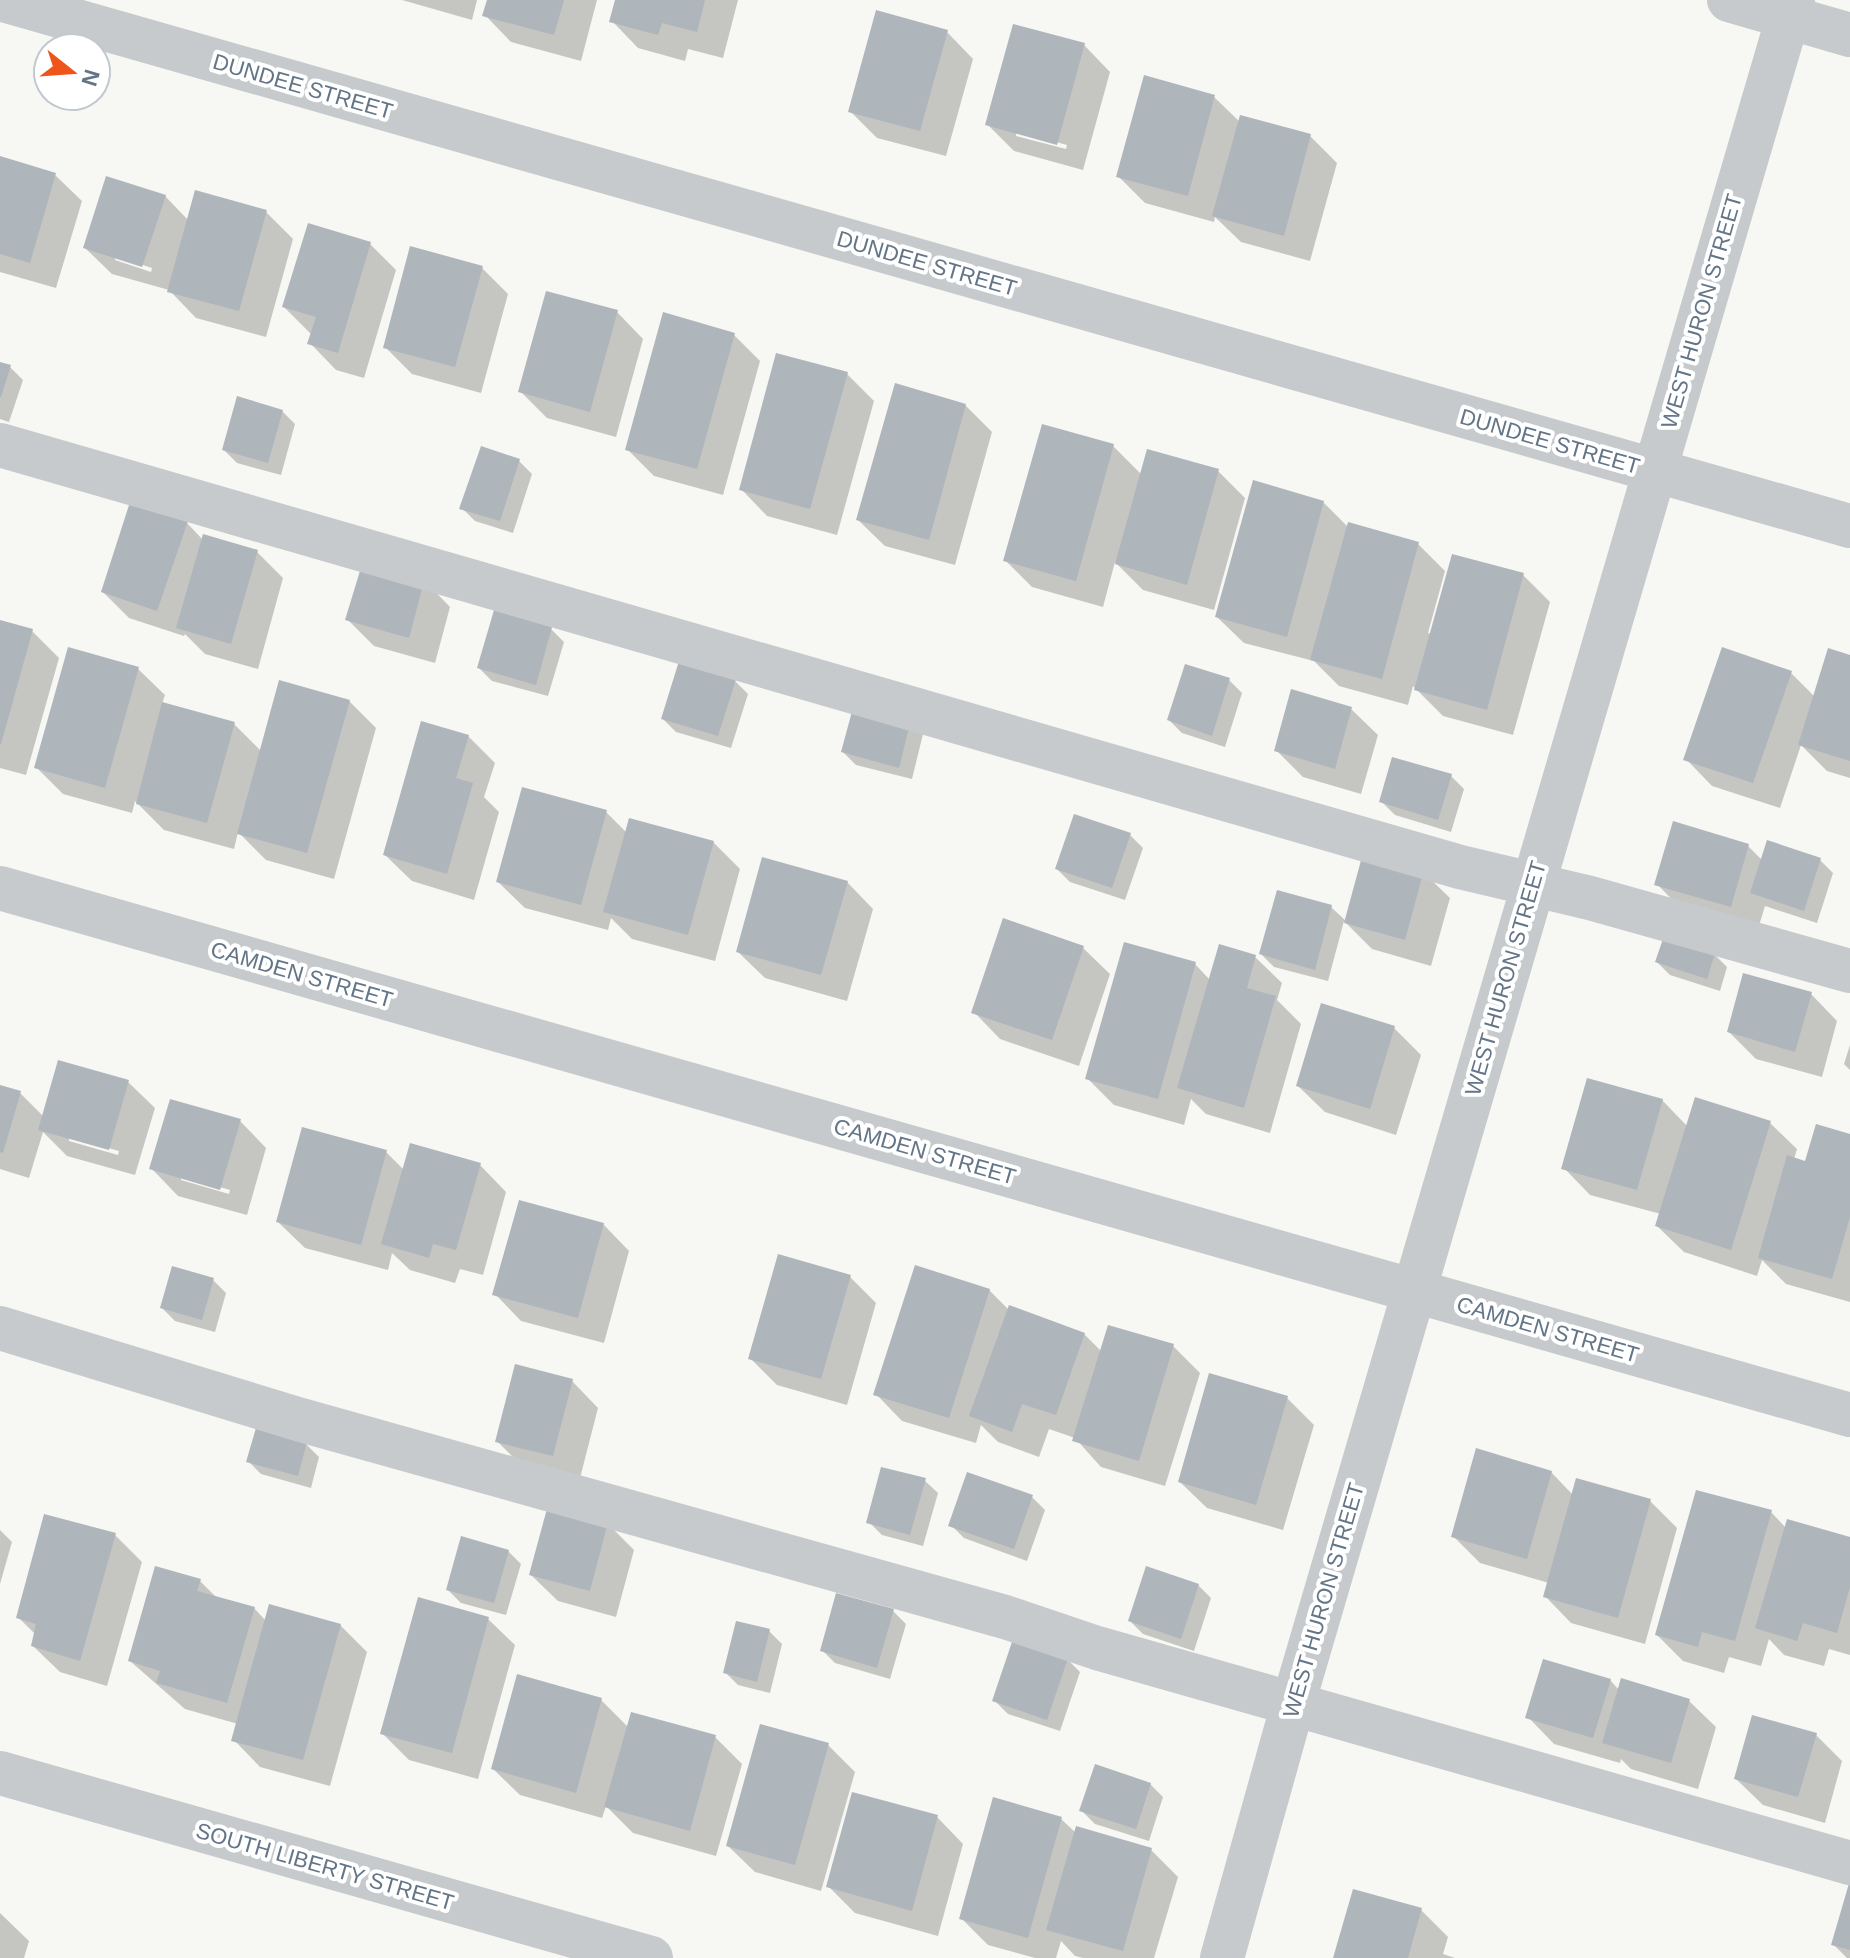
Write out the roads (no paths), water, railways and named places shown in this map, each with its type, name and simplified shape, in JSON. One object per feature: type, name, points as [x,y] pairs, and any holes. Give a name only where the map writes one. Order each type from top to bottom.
[{"type":"street","name":"DUNDEE STREET","points":[[3,0],[1850,526]]},
{"type":"street","points":[[1729,0],[1790,8],[1850,35]]},
{"type":"street","name":"WEST HURON STREET","points":[[1222,1958],[1293,1704],[1790,8]]},
{"type":"street","points":[[0,445],[1460,867],[1850,971]]},
{"type":"street","name":"CAMDEN STREET","points":[[0,888],[1850,1415]]},
{"type":"street","points":[[0,1328],[316,1424],[1005,1617],[1097,1648],[1850,1863]]},
{"type":"street","name":"SOUTH LIBERTY STREET","points":[[0,1773],[651,1958]]}]
